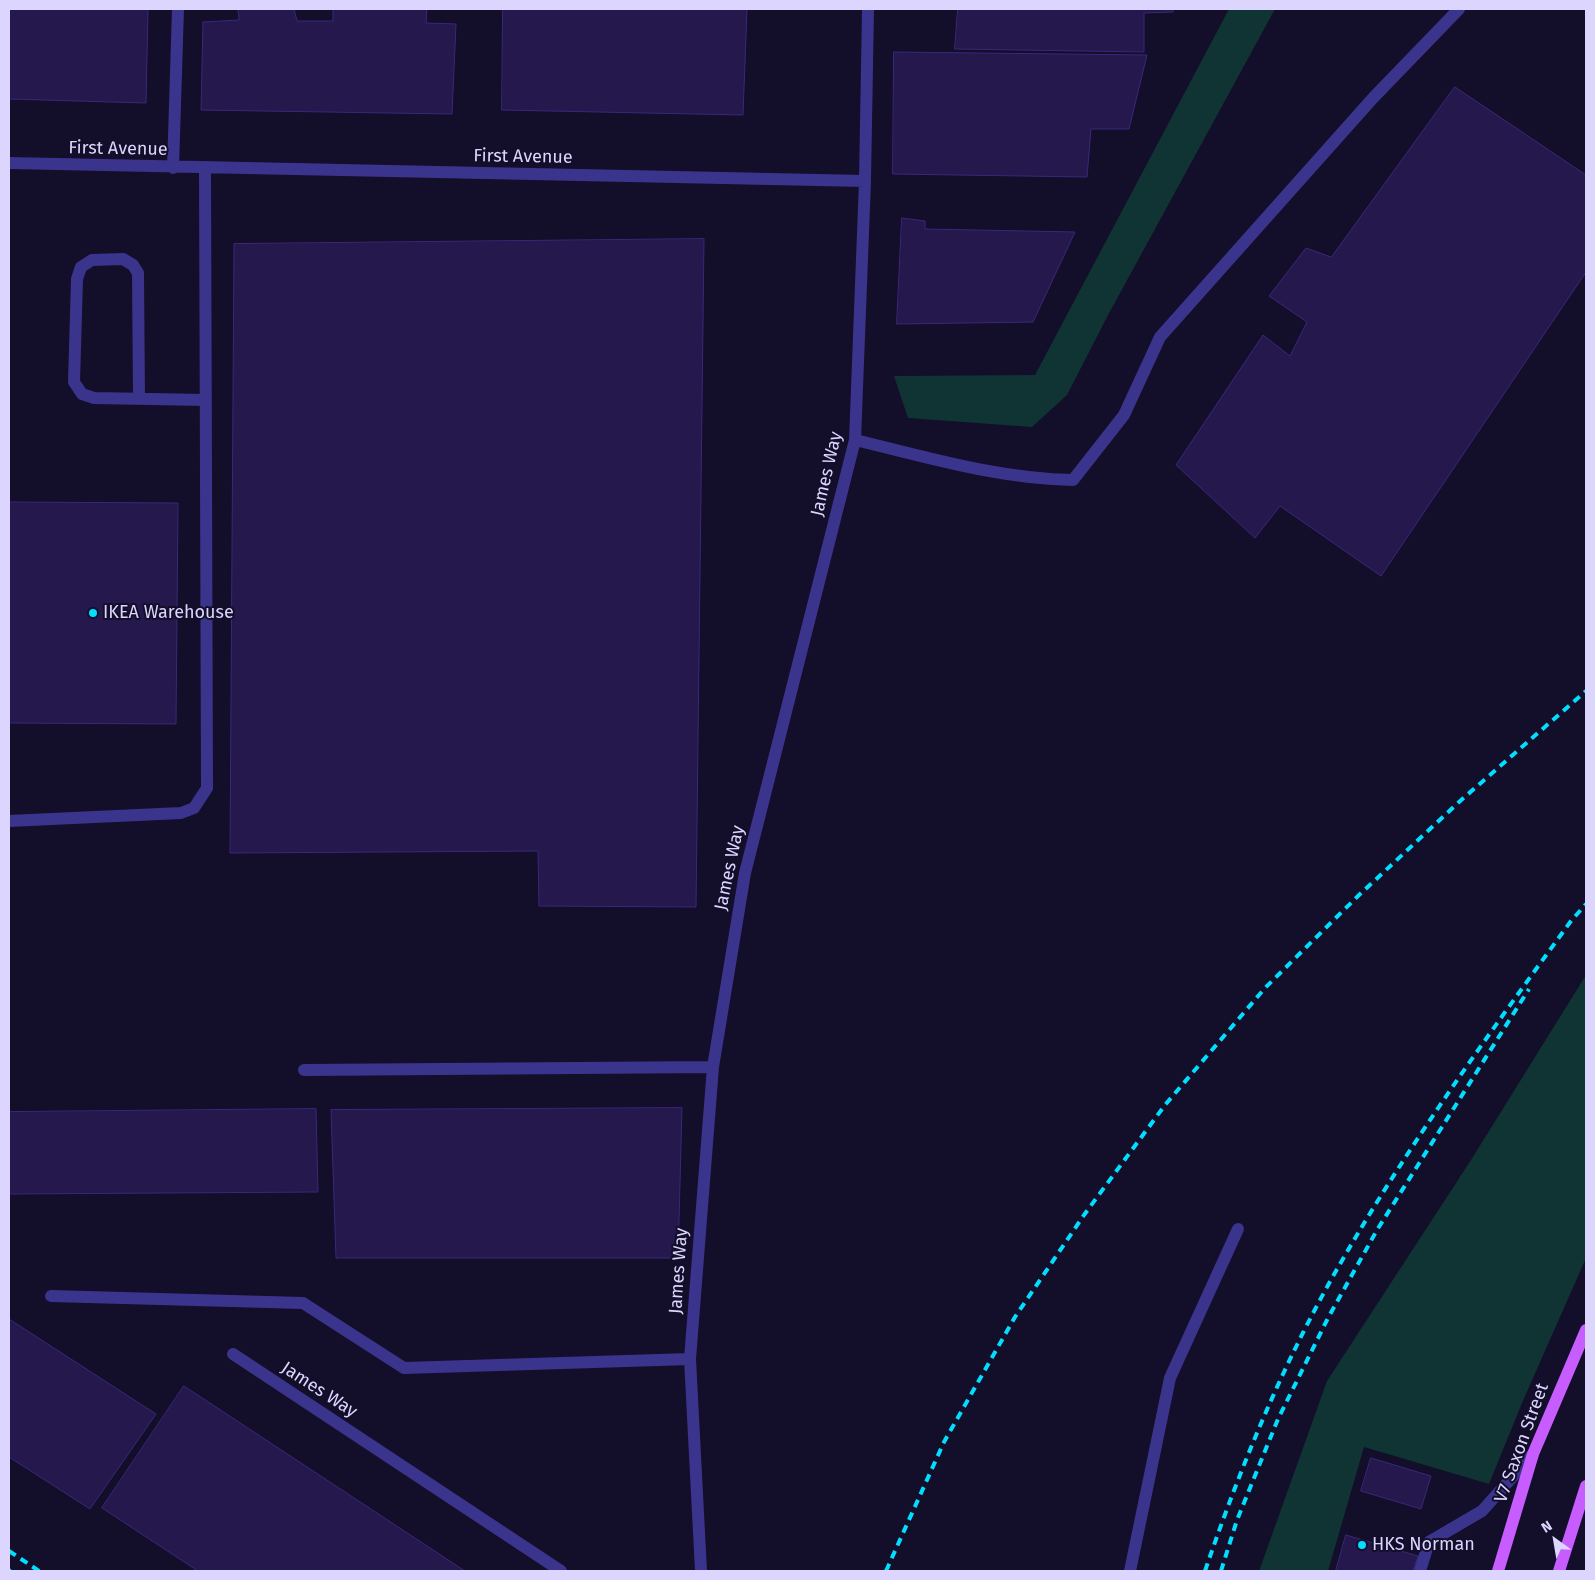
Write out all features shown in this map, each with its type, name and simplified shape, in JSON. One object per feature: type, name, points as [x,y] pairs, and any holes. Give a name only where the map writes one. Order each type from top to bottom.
[{"type":"main road","name":"V7 Saxon Street","points":[[1498,1571],[1533,1454],[1586,1330]]},
{"type":"main road","points":[[1559,1571],[1586,1486]]},
{"type":"street","points":[[173,168],[178,9]]},
{"type":"street","points":[[865,181],[868,9]]},
{"type":"street","points":[[855,440],[972,468],[1042,480],[1073,480],[1124,415],[1160,336],[1373,98],[1459,9]]},
{"type":"street","name":"First Avenue","points":[[9,163],[173,168],[865,181]]},
{"type":"street","points":[[9,821],[181,813],[194,808],[207,788],[205,168]]},
{"type":"street","name":"James Way","points":[[701,1571],[690,1358],[712,1066],[745,873],[855,440],[865,181]]},
{"type":"street","points":[[139,399],[138,273],[133,265],[123,259],[92,260],[81,267],[77,280],[74,382],[82,394],[94,398],[139,399],[206,400]]},
{"type":"street","points":[[304,1070],[712,1066]]},
{"type":"street","points":[[1130,1571],[1170,1378],[1238,1229]]},
{"type":"street","points":[[51,1296],[303,1303],[404,1368],[690,1358]]},
{"type":"street","name":"James Way","points":[[233,1354],[561,1571]]},
{"type":"street","points":[[1420,1571],[1429,1542],[1482,1511],[1533,1454]]},
{"type":"green space","points":[[1229,9],[1275,9],[1107,317],[1067,395],[1032,427],[908,418],[894,376],[1035,375]]},
{"type":"green space","points":[[1586,975],[1586,1258],[1522,1403],[1489,1484],[1364,1447],[1328,1571],[1259,1571],[1327,1381],[1471,1160]]},
{"type":"building","points":[[9,9],[148,9],[146,103],[9,99]]},
{"type":"building","points":[[238,9],[294,9],[297,21],[333,21],[333,9],[427,9],[426,23],[456,24],[452,114],[201,110],[203,22],[239,20]]},
{"type":"building","points":[[503,9],[747,9],[743,115],[502,110]]},
{"type":"building","points":[[958,9],[1173,9],[1173,12],[1144,13],[1144,52],[955,49]]},
{"type":"building","points":[[894,52],[1147,55],[1129,129],[1091,129],[1087,177],[893,174]]},
{"type":"building","points":[[1455,87],[1586,175],[1586,272],[1381,576],[1280,506],[1255,538],[1176,465],[1263,335],[1290,356],[1307,322],[1269,296],[1306,248],[1331,257]]},
{"type":"building","points":[[902,218],[925,221],[925,229],[1075,232],[1033,322],[897,324]]},
{"type":"building","points":[[704,239],[696,907],[539,906],[538,851],[230,853],[234,244]]},
{"type":"building","name":"IKEA Warehouse","points":[[9,502],[178,503],[176,724],[9,723]]},
{"type":"building","points":[[682,1108],[678,1258],[336,1258],[331,1110]]},
{"type":"building","points":[[316,1109],[318,1192],[9,1194],[9,1112]]},
{"type":"building","points":[[9,1319],[156,1414],[90,1509],[9,1457]]},
{"type":"building","points":[[184,1386],[465,1571],[198,1571],[102,1508]]},
{"type":"building","points":[[1371,1458],[1431,1476],[1421,1509],[1361,1491]]},
{"type":"building","name":"HKS Norman","points":[[1346,1535],[1418,1556],[1413,1571],[1336,1571]]},
{"type":"railway","points":[[886,1571],[944,1442],[1015,1317],[1084,1215],[1165,1105],[1265,988],[1358,896],[1459,802],[1586,691]]},
{"type":"railway","points":[[1205,1571],[1263,1418],[1298,1343],[1336,1271],[1419,1136],[1509,1006],[1571,921],[1586,904]]},
{"type":"railway","points":[[1221,1571],[1237,1520],[1278,1419],[1328,1318],[1377,1230],[1529,989]]},
{"type":"railway","points":[[9,1551],[39,1571]]},
{"type":"place","name":"IKEA Warehouse","points":[[93,613]]},
{"type":"place","name":"HKS Norman","points":[[1362,1545]]}]
